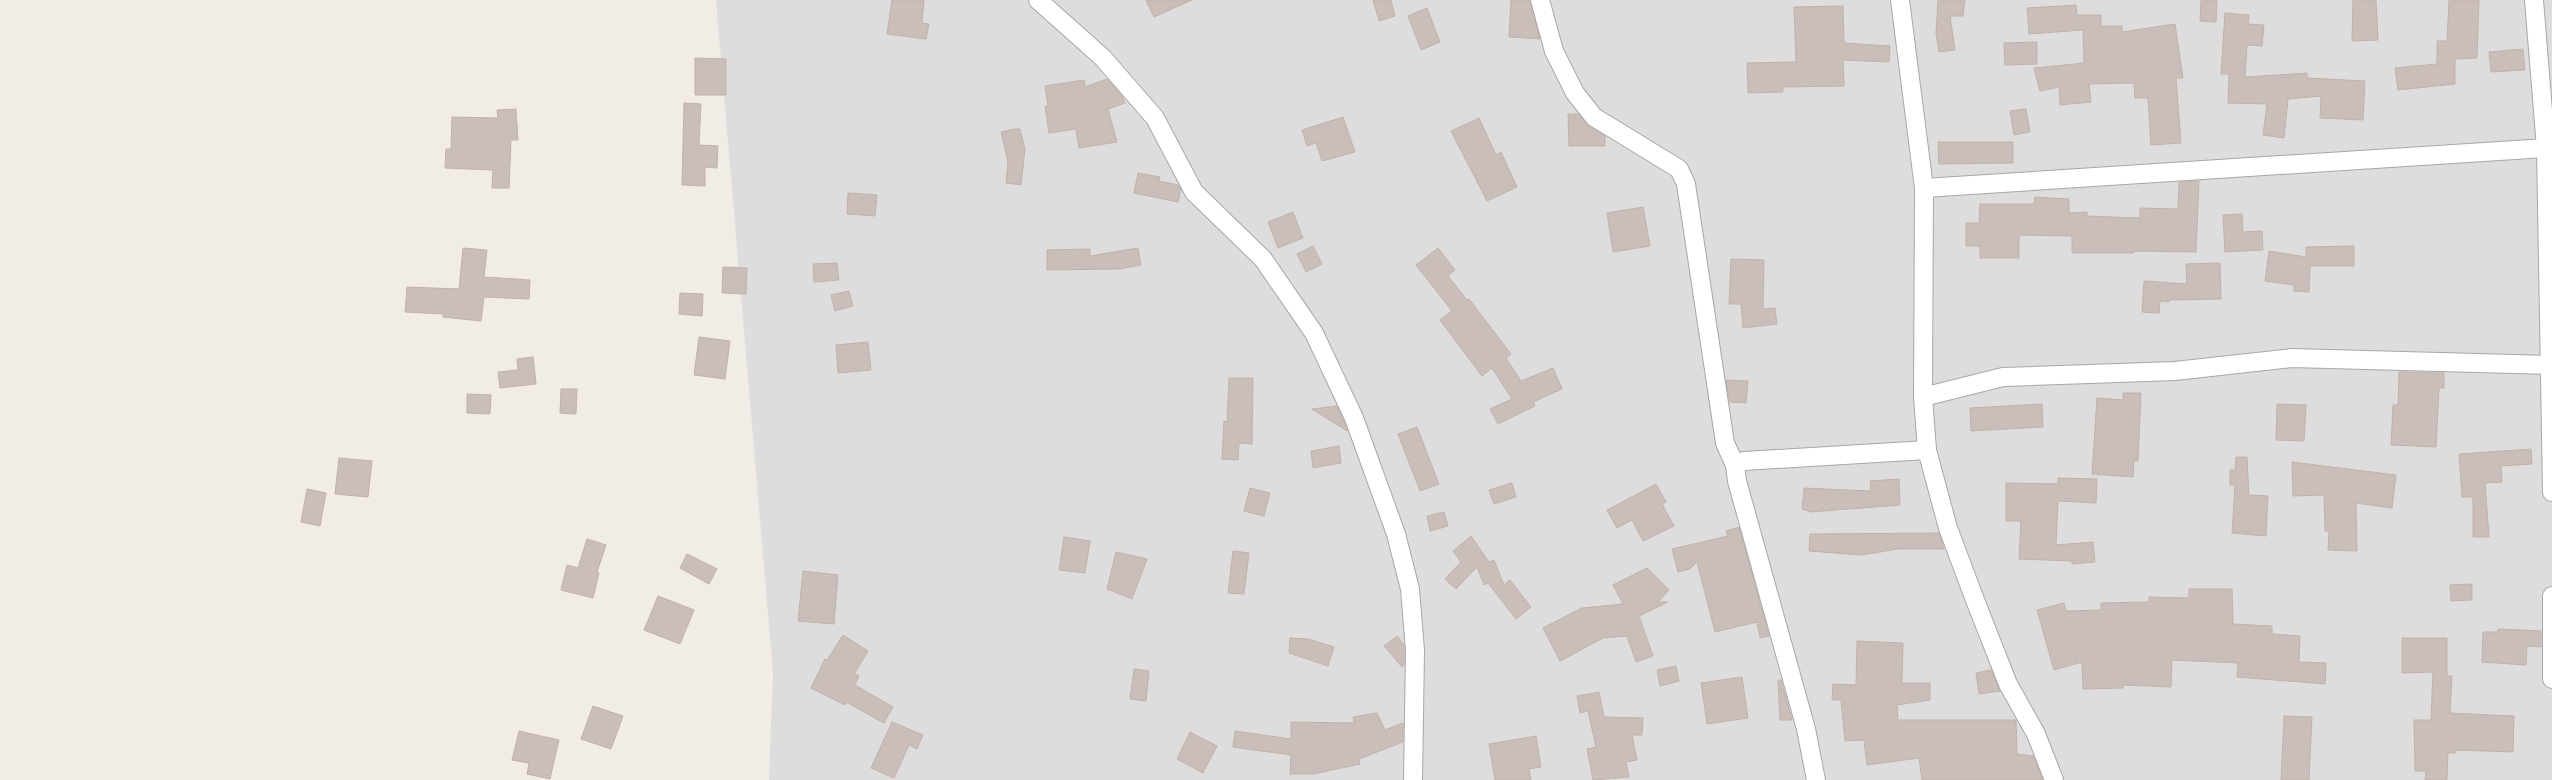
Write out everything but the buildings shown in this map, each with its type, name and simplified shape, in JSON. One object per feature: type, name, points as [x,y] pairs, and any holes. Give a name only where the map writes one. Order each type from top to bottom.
[{"type":"street","points":[[1038,0],[1103,58],[1155,118],[1194,192],[1263,259],[1314,333],[1354,418],[1396,534],[1410,589],[1415,650],[1413,780]]},
{"type":"street","points":[[1540,0],[1554,51],[1580,99],[1594,117],[1679,169],[1686,184],[1725,443],[1735,465],[1737,481],[1806,729],[1816,780]]},
{"type":"street","points":[[1900,0],[1924,188],[1923,397],[1927,450],[1948,528],[1975,600],[2008,684],[2036,734],[2054,780]]},
{"type":"street","points":[[2534,0],[2546,148],[2552,492]]},
{"type":"street","points":[[1924,188],[2546,148]]},
{"type":"street","points":[[1923,397],[2003,377],[2174,372],[2292,358],[2550,365]]},
{"type":"street","points":[[1735,465],[1744,461],[1927,450]]},
{"type":"street","points":[[2552,596],[2552,679]]},
{"type":"shaded area","points":[[716,0],[2552,0],[2552,780],[769,780],[773,673]]}]
